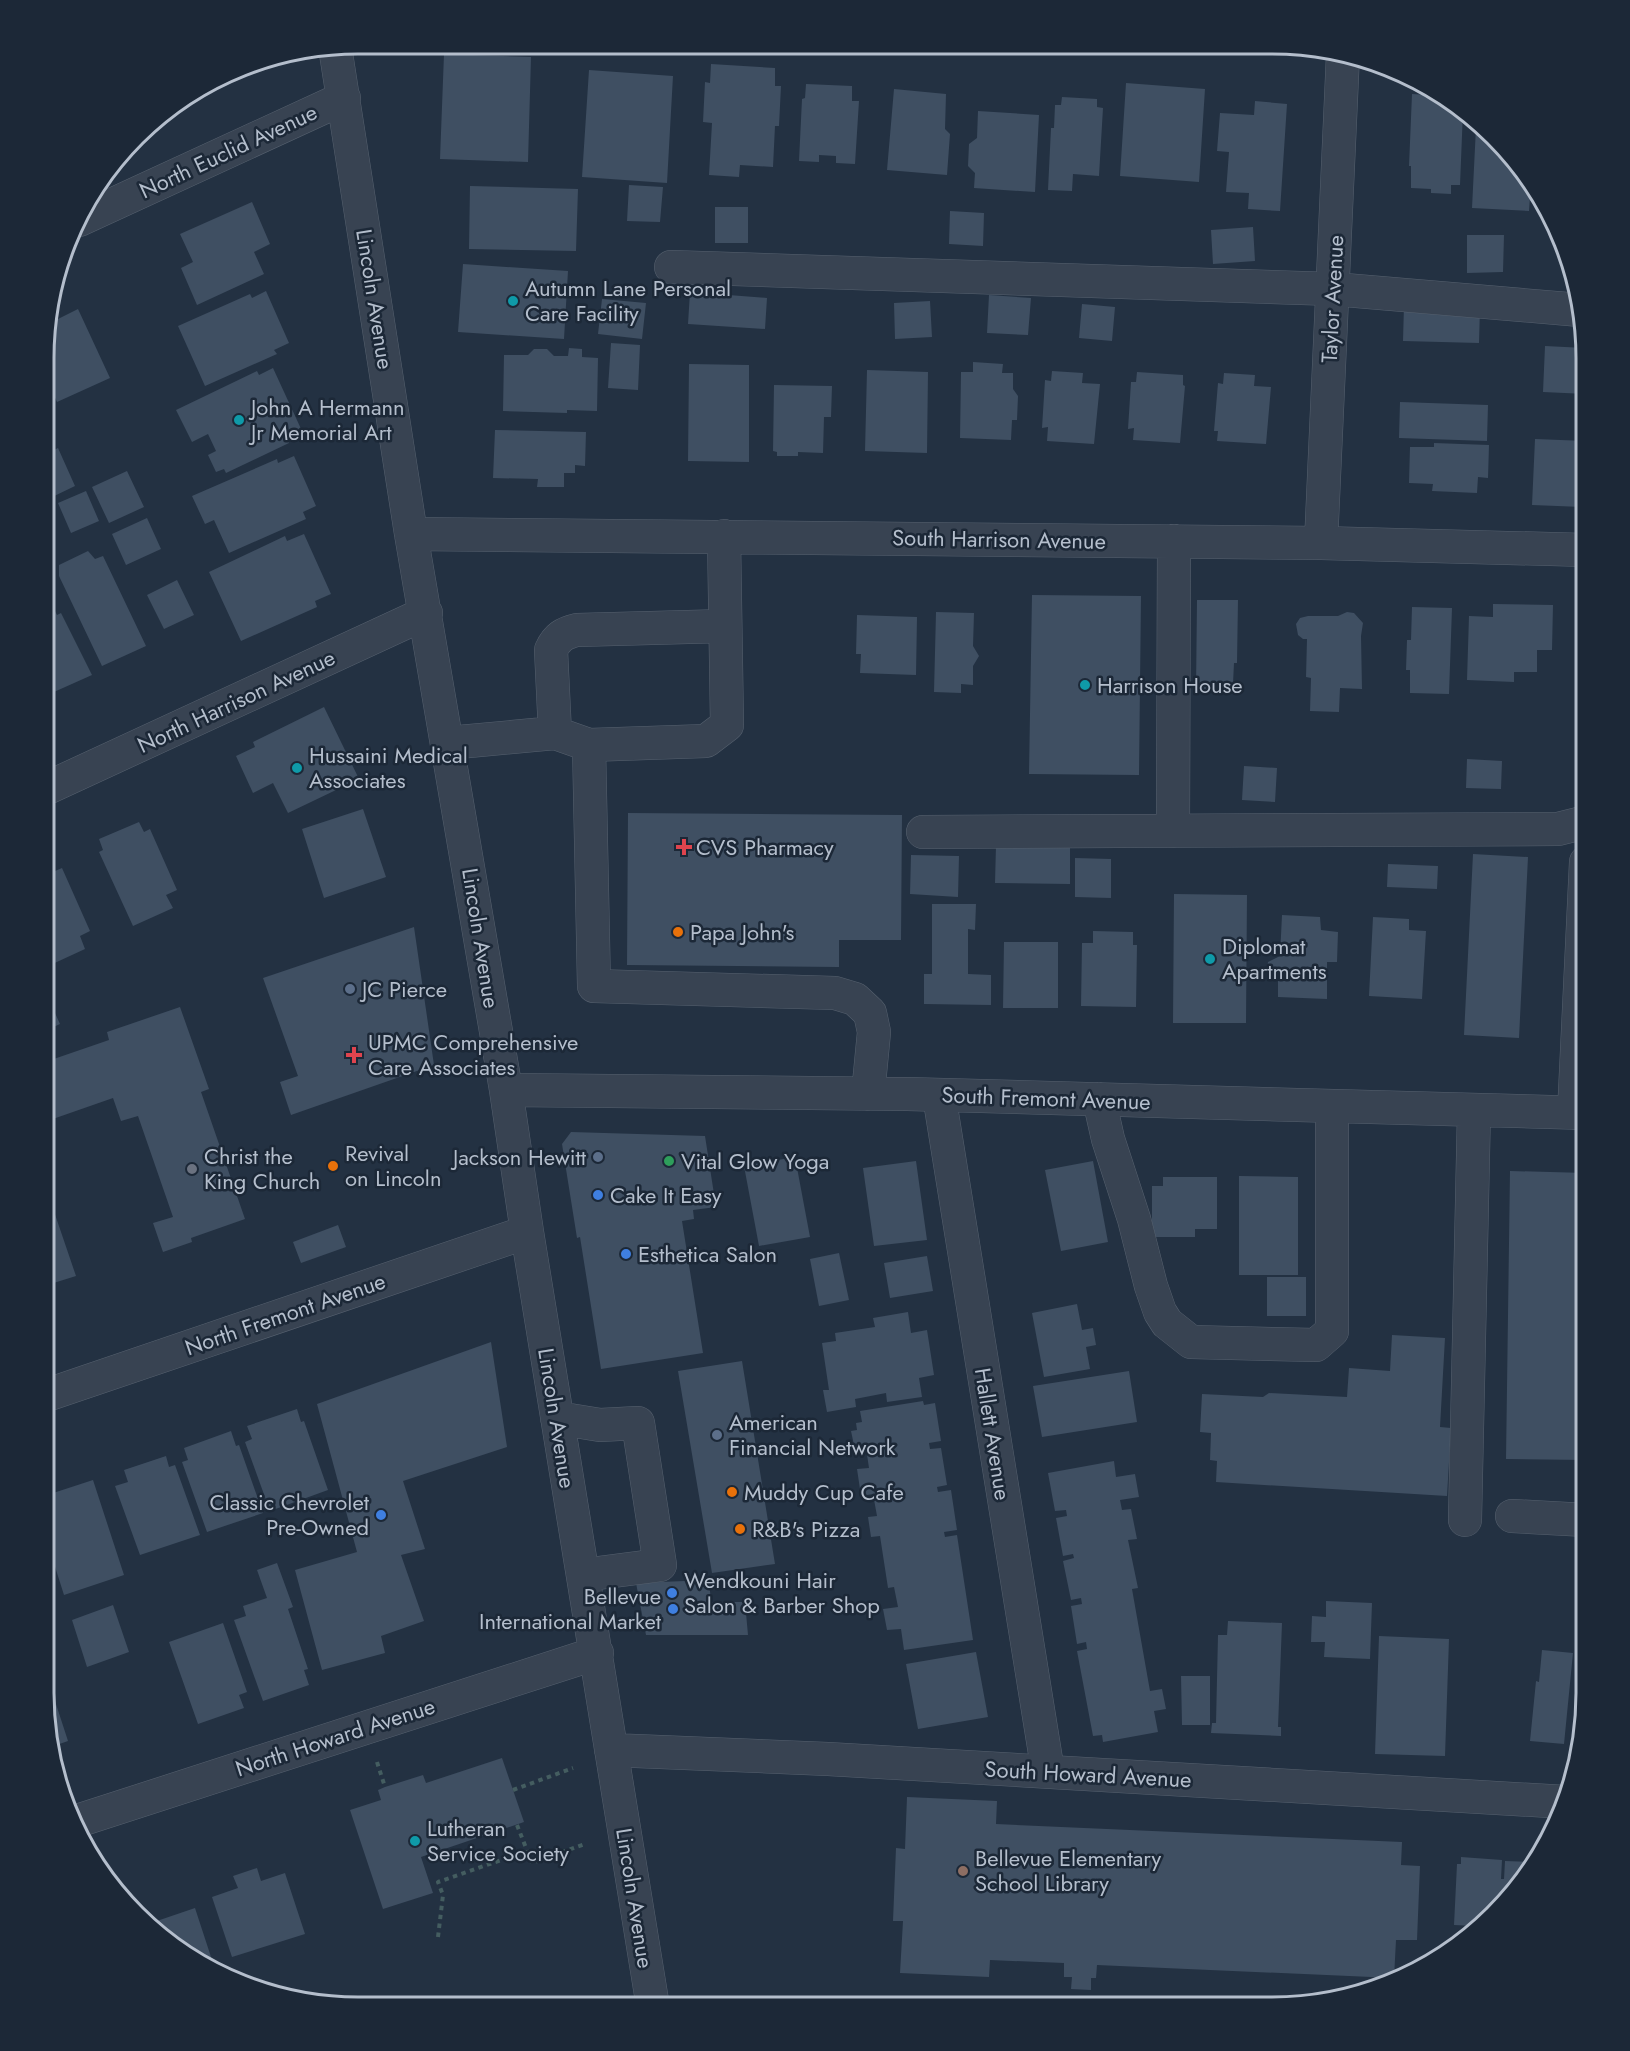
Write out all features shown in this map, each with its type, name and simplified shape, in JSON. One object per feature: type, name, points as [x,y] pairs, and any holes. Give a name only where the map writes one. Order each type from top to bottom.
[{"type":"street","name":"Lincoln Avenue","points":[[336,55],[411,534],[506,1090],[526,1232],[597,1653],[651,1997]]},
{"type":"street","name":"Taylor Avenue","points":[[1321,543],[1343,62]]},
{"type":"street","name":"North Euclid Avenue","points":[[90,215],[344,98]]},
{"type":"street","points":[[671,267],[1333,289],[1572,309]]},
{"type":"street","name":"South Harrison Avenue","points":[[411,534],[1174,541],[1576,550]]},
{"type":"street","points":[[448,743],[555,733],[589,746],[706,741],[727,726],[724,536]]},
{"type":"street","points":[[1173,831],[1174,541]]},
{"type":"street","name":"North Harrison Avenue","points":[[54,785],[426,613]]},
{"type":"street","points":[[555,733],[551,650],[555,640],[564,633],[577,630],[725,626]]},
{"type":"street","points":[[589,746],[594,986],[835,993],[855,999],[870,1013],[874,1032],[868,1094]]},
{"type":"street","points":[[923,832],[1558,829],[1576,824]]},
{"type":"street","name":"South Fremont Avenue","points":[[506,1090],[939,1095],[1576,1113]]},
{"type":"street","name":"Hallett Avenue","points":[[939,1095],[1048,1772]]},
{"type":"street","points":[[1099,1100],[1108,1139],[1134,1219],[1160,1312],[1167,1323],[1191,1342],[1316,1345],[1332,1331],[1332,1106]]},
{"type":"street","points":[[1465,1520],[1474,1110]]},
{"type":"street","name":"North Fremont Avenue","points":[[54,1393],[526,1232]]},
{"type":"street","points":[[557,1418],[600,1425],[638,1423],[660,1565],[583,1575]]},
{"type":"street","points":[[1512,1516],[1576,1519]]},
{"type":"street","name":"North Howard Avenue","points":[[82,1820],[597,1653]]},
{"type":"street","name":"South Howard Avenue","points":[[611,1750],[1556,1801]]},
{"type":"path","points":[[375,1756],[386,1787]]},
{"type":"path","points":[[513,1790],[573,1768]]},
{"type":"path","points":[[517,1825],[532,1863],[585,1844]]},
{"type":"path","points":[[438,1937],[442,1895],[438,1882],[527,1851]]},
{"type":"building","points":[[444,54],[531,57],[528,162],[440,159]]},
{"type":"building","points":[[711,64],[775,68],[775,86],[781,86],[779,126],[775,126],[773,167],[740,165],[739,177],[709,175],[712,123],[703,122],[705,82],[710,83]]},
{"type":"building","points":[[589,70],[673,76],[667,183],[582,177]]},
{"type":"building","points":[[1126,83],[1205,89],[1199,182],[1120,176]]},
{"type":"building","points":[[806,84],[852,86],[852,101],[859,101],[855,164],[836,163],[836,156],[819,155],[819,162],[799,161],[802,99],[805,98]]},
{"type":"building","points":[[894,89],[946,94],[945,129],[950,134],[947,175],[887,170]]},
{"type":"building","points":[[1412,94],[1423,95],[1463,122],[1460,185],[1451,185],[1451,194],[1431,193],[1431,189],[1411,188],[1411,166],[1409,166]]},
{"type":"building","points":[[1062,97],[1097,99],[1097,107],[1103,108],[1099,176],[1073,174],[1072,191],[1048,190],[1051,128],[1054,128],[1055,105],[1061,105]]},
{"type":"building","points":[[1255,101],[1287,104],[1280,211],[1248,209],[1249,193],[1226,192],[1229,152],[1217,151],[1220,113],[1254,115]]},
{"type":"building","points":[[978,111],[1039,115],[1035,192],[974,188],[975,173],[968,166],[969,144],[977,138]]},
{"type":"building","points":[[1476,133],[1513,173],[1530,197],[1529,211],[1472,208]]},
{"type":"building","points":[[629,185],[663,187],[660,222],[627,221]]},
{"type":"building","points":[[470,186],[578,189],[576,251],[469,249]]},
{"type":"building","points":[[252,202],[270,244],[254,252],[264,274],[197,305],[181,268],[193,262],[180,234]]},
{"type":"building","points":[[715,207],[748,207],[748,243],[715,243]]},
{"type":"building","points":[[950,211],[984,213],[983,246],[949,244]]},
{"type":"building","points":[[1253,227],[1255,261],[1213,264],[1211,230]]},
{"type":"building","points":[[1467,235],[1504,235],[1503,272],[1467,273]]},
{"type":"building","name":"Autumn Lane Personal Care Facility","points":[[463,264],[568,271],[564,339],[458,332]]},
{"type":"building","points":[[266,291],[289,343],[274,350],[277,354],[205,386],[178,326],[250,294],[252,298]]},
{"type":"building","points":[[690,292],[767,298],[765,329],[688,324]]},
{"type":"building","points":[[989,295],[1031,298],[1028,335],[987,333]]},
{"type":"building","points":[[602,299],[646,303],[642,339],[598,334]]},
{"type":"building","points":[[930,301],[932,337],[895,339],[894,303]]},
{"type":"building","points":[[1082,304],[1115,307],[1112,341],[1079,338]]},
{"type":"building","points":[[1404,305],[1480,308],[1479,343],[1403,341]]},
{"type":"building","points":[[78,309],[110,378],[57,402],[54,395],[57,320]]},
{"type":"building","points":[[611,343],[640,345],[638,390],[608,388]]},
{"type":"building","points":[[1545,346],[1575,348],[1576,394],[1543,392]]},
{"type":"building","points":[[569,348],[582,349],[582,357],[598,358],[597,411],[567,410],[567,413],[503,411],[504,355],[528,355],[534,349],[547,349],[554,356],[568,356]]},
{"type":"building","points":[[973,362],[1003,364],[1002,373],[1013,373],[1013,389],[1018,396],[1017,420],[1012,420],[1011,440],[960,438],[961,372],[973,372]]},
{"type":"building","points":[[689,364],[749,365],[749,462],[688,461]]},
{"type":"building","name":"John A Hermann Jr Memorial Art","points":[[273,368],[302,431],[287,438],[289,443],[226,473],[224,469],[216,472],[208,455],[216,451],[208,434],[192,442],[176,410],[257,371],[259,375]]},
{"type":"building","points":[[867,370],[928,372],[927,453],[865,451]]},
{"type":"building","points":[[1052,371],[1083,373],[1082,383],[1100,384],[1094,444],[1047,441],[1048,427],[1042,428],[1045,380],[1051,381]]},
{"type":"building","points":[[1137,372],[1183,375],[1185,386],[1180,443],[1133,440],[1134,428],[1128,429],[1131,382],[1136,382]]},
{"type":"building","points":[[1224,373],[1255,375],[1254,386],[1271,387],[1266,444],[1217,441],[1218,431],[1214,431],[1218,383],[1223,384]]},
{"type":"building","points":[[774,385],[832,386],[831,417],[824,417],[823,453],[798,452],[798,456],[777,456],[777,452],[773,451]]},
{"type":"building","points":[[1400,402],[1488,405],[1487,441],[1399,438]]},
{"type":"building","points":[[495,430],[586,432],[585,466],[575,465],[575,473],[564,473],[564,487],[537,487],[538,479],[493,478]]},
{"type":"building","points":[[1535,439],[1576,441],[1576,507],[1532,505]]},
{"type":"building","points":[[1434,443],[1489,445],[1488,478],[1478,477],[1477,493],[1432,491],[1433,484],[1409,483],[1410,447],[1434,447]]},
{"type":"building","points":[[58,448],[75,486],[54,496],[54,450]]},
{"type":"building","points":[[294,456],[316,506],[303,512],[306,519],[229,553],[214,520],[205,524],[192,496],[277,459],[278,463]]},
{"type":"building","points":[[127,471],[144,507],[109,523],[92,487]]},
{"type":"building","points":[[86,491],[99,521],[71,533],[58,503]]},
{"type":"building","points":[[147,518],[161,549],[126,565],[112,534]]},
{"type":"building","points":[[304,534],[331,594],[315,601],[317,607],[241,641],[209,572],[285,536],[287,541]]},
{"type":"building","points":[[88,551],[95,559],[103,556],[146,646],[102,666],[59,576],[59,565]]},
{"type":"building","points":[[177,580],[194,615],[164,629],[147,595]]},
{"type":"building","name":"Harrison House","points":[[1032,595],[1141,596],[1139,775],[1029,774]]},
{"type":"building","points":[[1197,600],[1238,600],[1237,663],[1234,663],[1233,684],[1222,684],[1222,690],[1196,690]]},
{"type":"building","points":[[1493,604],[1553,605],[1552,650],[1537,650],[1537,672],[1514,672],[1514,682],[1467,680],[1469,616],[1493,617]]},
{"type":"building","points":[[1412,607],[1452,608],[1449,694],[1410,693],[1410,670],[1406,670],[1407,640],[1411,640]]},
{"type":"building","points":[[54,609],[57,615],[61,613],[92,675],[54,692]]},
{"type":"building","points":[[936,612],[974,613],[973,646],[979,656],[973,666],[973,685],[961,684],[961,693],[934,692]]},
{"type":"building","points":[[1347,612],[1354,613],[1363,623],[1361,636],[1362,689],[1340,688],[1339,712],[1310,711],[1311,678],[1306,677],[1307,639],[1298,635],[1296,624],[1300,618],[1308,616],[1338,616]]},
{"type":"building","points":[[857,615],[917,617],[916,675],[860,673],[861,654],[856,654]]},
{"type":"building","name":"Hussaini Medical Associates","points":[[324,707],[359,779],[288,813],[273,783],[253,793],[236,756],[255,747],[253,742]]},
{"type":"building","points":[[1467,759],[1502,761],[1501,789],[1466,788]]},
{"type":"building","points":[[1244,766],[1277,768],[1275,802],[1242,800]]},
{"type":"building","points":[[363,809],[386,877],[324,898],[302,829]]},
{"type":"building","points":[[628,813],[902,815],[901,940],[839,940],[839,967],[627,965]]},
{"type":"building","points":[[139,822],[144,832],[150,829],[177,890],[166,895],[173,908],[133,926],[99,852],[103,850],[99,839]]},
{"type":"building","points":[[996,845],[1070,845],[1070,884],[995,883]]},
{"type":"building","points":[[1473,854],[1528,857],[1519,1038],[1464,1035]]},
{"type":"building","points":[[911,855],[959,856],[958,897],[910,894]]},
{"type":"building","points":[[1075,858],[1111,859],[1111,898],[1075,897]]},
{"type":"building","points":[[1388,864],[1438,866],[1437,889],[1387,887]]},
{"type":"building","points":[[62,868],[90,931],[80,936],[85,949],[54,963],[54,869],[55,871]]},
{"type":"building","name":"Diplomat Apartments","points":[[1174,894],[1247,895],[1246,1023],[1173,1023]]},
{"type":"building","points":[[932,904],[976,904],[975,930],[968,929],[968,974],[991,975],[991,1005],[924,1004],[924,974],[932,974]]},
{"type":"building","points":[[1282,915],[1320,917],[1321,930],[1338,932],[1337,962],[1327,962],[1327,999],[1278,997],[1278,976],[1270,974],[1267,969],[1268,962],[1280,956]]},
{"type":"building","points":[[1373,917],[1409,919],[1409,930],[1426,931],[1422,999],[1369,996]]},
{"type":"building","points":[[414,927],[434,1065],[291,1115],[280,1082],[298,1076],[263,978]]},
{"type":"building","points":[[1093,931],[1133,932],[1133,945],[1137,945],[1136,1007],[1081,1006],[1082,943],[1093,943]]},
{"type":"building","points":[[1004,942],[1058,942],[1058,1008],[1003,1008]]},
{"type":"building","name":"Christ the King Church","points":[[180,1007],[209,1089],[201,1092],[245,1219],[191,1238],[192,1242],[163,1252],[153,1223],[173,1217],[138,1116],[121,1121],[113,1098],[54,1119],[54,1059],[109,1040],[107,1032]]},
{"type":"building","points":[[54,1011],[60,1024],[54,1027]]},
{"type":"building","points":[[571,1132],[705,1136],[716,1207],[693,1210],[694,1219],[682,1221],[703,1353],[601,1369],[580,1237],[577,1238],[562,1144]]},
{"type":"building","points":[[795,1157],[810,1237],[759,1246],[744,1166]]},
{"type":"building","points":[[916,1161],[927,1240],[874,1246],[863,1168]]},
{"type":"building","points":[[1093,1161],[1108,1242],[1061,1251],[1045,1170]]},
{"type":"building","points":[[1510,1171],[1576,1173],[1576,1460],[1506,1459]]},
{"type":"building","points":[[1239,1176],[1298,1177],[1298,1275],[1239,1275]]},
{"type":"building","points":[[1163,1177],[1217,1177],[1217,1229],[1195,1229],[1195,1237],[1152,1237],[1152,1186],[1163,1186]]},
{"type":"building","points":[[54,1211],[76,1276],[54,1283]]},
{"type":"building","points":[[338,1225],[346,1247],[301,1263],[293,1242]]},
{"type":"building","points":[[839,1253],[849,1300],[819,1306],[810,1259]]},
{"type":"building","points":[[927,1256],[933,1291],[890,1298],[884,1263]]},
{"type":"building","points":[[1267,1277],[1306,1277],[1306,1316],[1267,1316]]},
{"type":"building","points":[[1077,1304],[1082,1330],[1093,1328],[1096,1345],[1086,1347],[1090,1369],[1044,1377],[1032,1313]]},
{"type":"building","points":[[908,1312],[911,1333],[927,1330],[934,1375],[919,1378],[922,1397],[887,1402],[886,1393],[855,1399],[856,1407],[827,1412],[823,1390],[829,1390],[822,1343],[836,1341],[835,1333],[875,1327],[873,1318]]},
{"type":"building","points":[[1392,1335],[1445,1338],[1440,1427],[1451,1428],[1447,1496],[1216,1482],[1217,1461],[1210,1460],[1211,1433],[1200,1432],[1202,1394],[1263,1397],[1269,1393],[1347,1397],[1349,1368],[1390,1371]]},
{"type":"building","name":"Classic Chevrolet Pre-Owned","points":[[491,1342],[507,1447],[403,1481],[425,1549],[401,1555],[424,1621],[381,1636],[385,1653],[322,1670],[295,1570],[357,1552],[317,1404]]},
{"type":"building","points":[[742,1361],[775,1564],[712,1573],[678,1371]]},
{"type":"building","points":[[1129,1371],[1137,1422],[1042,1437],[1033,1386]]},
{"type":"building","points":[[923,1401],[924,1405],[935,1403],[941,1441],[929,1443],[930,1449],[941,1448],[947,1485],[937,1487],[938,1492],[951,1490],[957,1530],[944,1532],[945,1537],[957,1535],[973,1640],[904,1650],[901,1629],[887,1630],[883,1609],[898,1607],[894,1587],[888,1588],[880,1536],[871,1537],[868,1517],[877,1516],[873,1494],[861,1496],[857,1469],[869,1468],[866,1448],[855,1450],[851,1431],[857,1430],[856,1423],[862,1422],[860,1411]]},
{"type":"building","points":[[297,1409],[301,1422],[304,1421],[328,1490],[270,1511],[245,1442],[252,1439],[247,1426]]},
{"type":"building","points":[[231,1431],[236,1446],[239,1445],[263,1513],[207,1532],[182,1462],[188,1460],[184,1448]]},
{"type":"building","points":[[166,1456],[169,1467],[175,1465],[200,1535],[140,1555],[115,1486],[128,1482],[124,1470]]},
{"type":"building","points":[[1114,1461],[1116,1477],[1135,1474],[1139,1497],[1120,1500],[1122,1510],[1131,1509],[1137,1539],[1128,1540],[1138,1588],[1132,1589],[1150,1691],[1162,1689],[1166,1709],[1154,1711],[1158,1732],[1103,1742],[1102,1735],[1093,1736],[1077,1651],[1087,1649],[1086,1642],[1077,1644],[1071,1606],[1082,1604],[1081,1598],[1071,1600],[1063,1561],[1074,1558],[1073,1554],[1063,1556],[1056,1518],[1067,1516],[1066,1510],[1055,1511],[1048,1473]]},
{"type":"building","points":[[93,1480],[124,1575],[64,1595],[54,1564],[54,1493]]},
{"type":"building","points":[[277,1563],[293,1607],[288,1609],[308,1669],[304,1670],[309,1685],[263,1701],[234,1620],[246,1616],[243,1606],[267,1598],[257,1570]]},
{"type":"building","points":[[709,1580],[711,1602],[745,1602],[748,1635],[646,1635],[636,1583]]},
{"type":"building","points":[[1326,1601],[1372,1603],[1370,1659],[1324,1657],[1325,1642],[1311,1642],[1312,1616],[1326,1617]]},
{"type":"building","points":[[113,1605],[129,1652],[87,1667],[72,1620]]},
{"type":"building","points":[[1228,1621],[1282,1623],[1278,1727],[1281,1727],[1281,1736],[1211,1733],[1212,1723],[1216,1723],[1218,1635],[1227,1635]]},
{"type":"building","points":[[223,1623],[247,1692],[239,1695],[244,1708],[198,1724],[169,1642]]},
{"type":"building","points":[[1379,1636],[1449,1639],[1445,1756],[1375,1754]]},
{"type":"building","points":[[1542,1650],[1573,1653],[1564,1744],[1530,1741],[1536,1681],[1539,1682]]},
{"type":"building","points":[[976,1652],[988,1717],[918,1729],[906,1664]]},
{"type":"building","points":[[1181,1676],[1210,1676],[1210,1725],[1182,1725]]},
{"type":"building","points":[[54,1699],[68,1741],[59,1744]]},
{"type":"building","name":"Lutheran Service Society","points":[[502,1758],[524,1822],[421,1857],[433,1893],[383,1909],[350,1810],[381,1800],[378,1790],[385,1787],[423,1775],[426,1783]]},
{"type":"building","points":[[907,1797],[997,1801],[996,1824],[1402,1842],[1401,1865],[1420,1866],[1417,1940],[1396,1940],[1394,1971],[1379,1977],[1097,1965],[1096,1978],[1091,1978],[1091,1990],[1071,1989],[1072,1977],[1064,1977],[1064,1963],[990,1960],[989,1977],[900,1973],[903,1921],[893,1921],[896,1848],[905,1849]]},
{"type":"building","points":[[1461,1857],[1502,1860],[1501,1879],[1504,1879],[1505,1861],[1525,1862],[1487,1908],[1467,1926],[1454,1925],[1457,1864],[1461,1864]]},
{"type":"building","points":[[257,1868],[261,1881],[285,1873],[305,1934],[232,1957],[212,1897],[238,1888],[233,1876]]},
{"type":"building","points":[[195,1908],[212,1959],[189,1946],[158,1921]]},
{"type":"place","name":"Autumn Lane Personal Care Facility","points":[[513,301]]},
{"type":"place","name":"John A Hermann Jr Memorial Art","points":[[239,420]]},
{"type":"place","name":"Harrison House","points":[[1085,685]]},
{"type":"place","name":"Hussaini Medical Associates","points":[[297,768]]},
{"type":"place","name":"CVS Pharmacy","points":[[684,847]]},
{"type":"place","name":"Papa John's","points":[[678,932]]},
{"type":"place","name":"Diplomat Apartments","points":[[1210,959]]},
{"type":"place","name":"JC Pierce","points":[[350,989]]},
{"type":"place","name":"UPMC Comprehensive Care Associates","points":[[354,1055]]},
{"type":"place","name":"Jackson Hewitt","points":[[598,1157]]},
{"type":"place","name":"Vital Glow Yoga","points":[[669,1161]]},
{"type":"place","name":"Revival on Lincoln","points":[[333,1166]]},
{"type":"place","name":"Christ the King Church","points":[[192,1169]]},
{"type":"place","name":"Cake It Easy","points":[[598,1195]]},
{"type":"place","name":"Esthetica Salon","points":[[626,1254]]},
{"type":"place","name":"American Financial Network","points":[[717,1435]]},
{"type":"place","name":"Muddy Cup Cafe","points":[[732,1492]]},
{"type":"place","name":"Classic Chevrolet Pre-Owned","points":[[381,1515]]},
{"type":"place","name":"R&B's Pizza","points":[[740,1529]]},
{"type":"place","name":"Wendkouni Hair Salon & Barber Shop","points":[[672,1593]]},
{"type":"place","name":"Bellevue International Market","points":[[673,1609]]},
{"type":"place","name":"Lutheran Service Society","points":[[415,1841]]},
{"type":"place","name":"Bellevue Elementary School Library","points":[[963,1871]]}]
